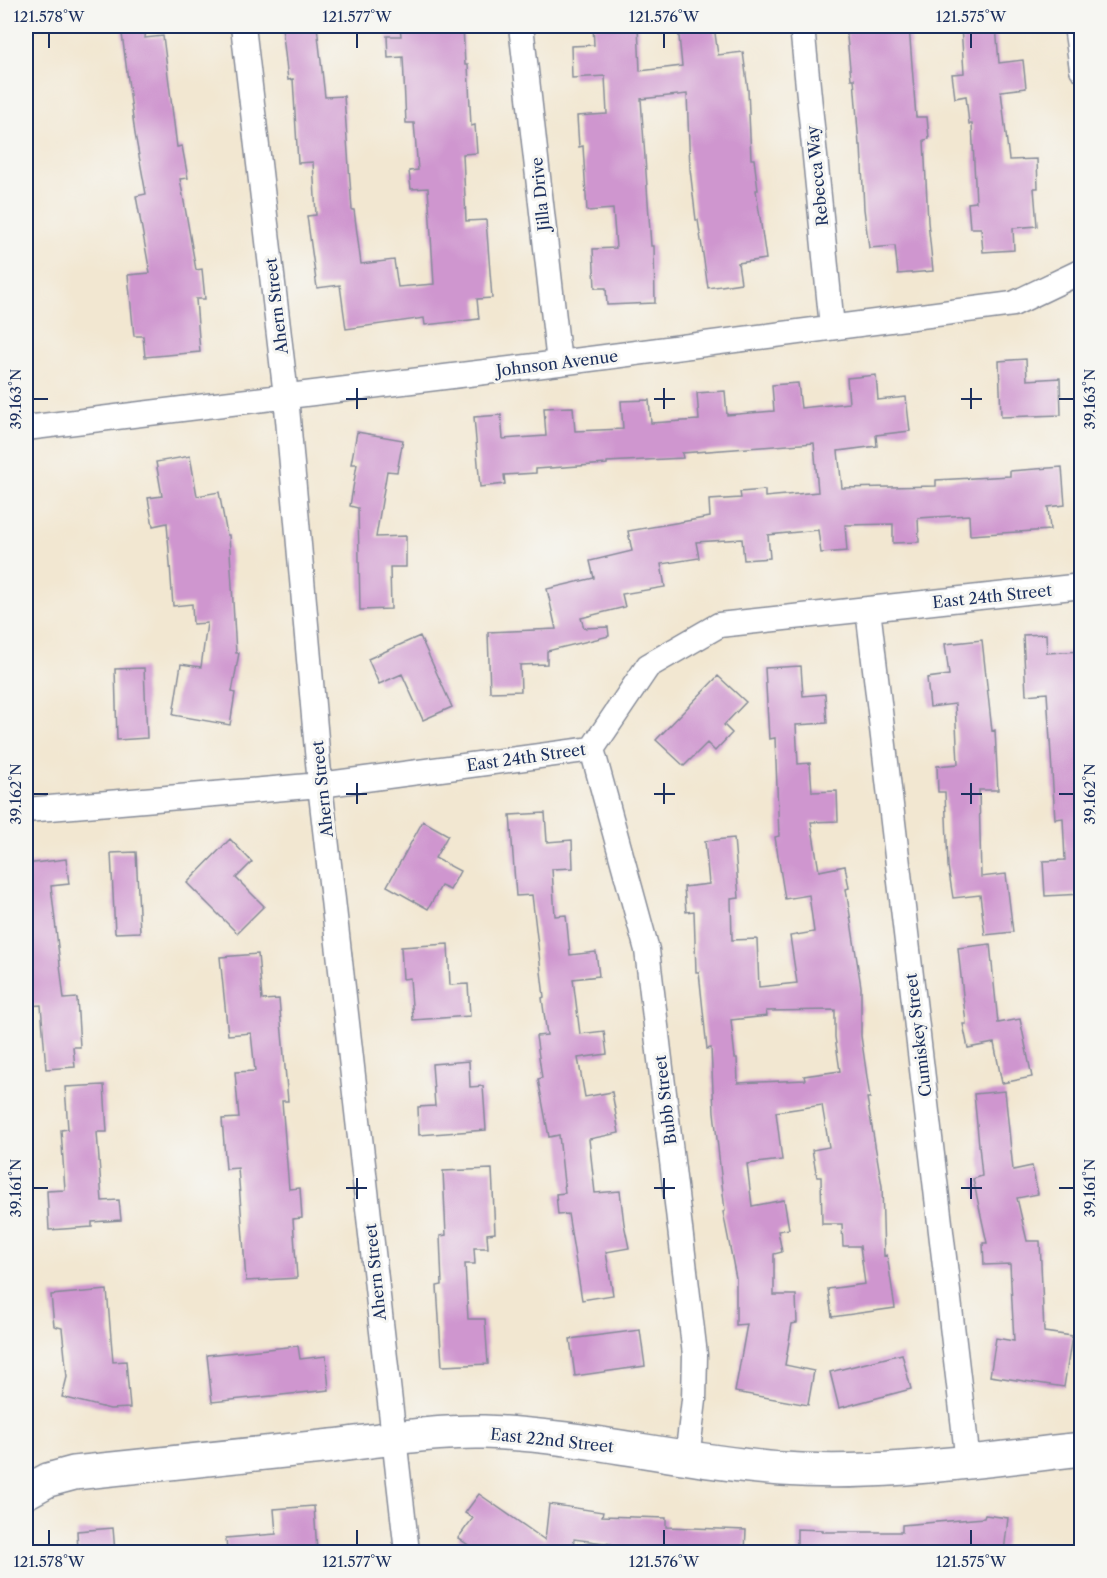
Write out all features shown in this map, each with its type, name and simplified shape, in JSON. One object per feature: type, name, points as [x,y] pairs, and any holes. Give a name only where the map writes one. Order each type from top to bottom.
[{"type":"street","name":"Ahern Street","points":[[243,26],[286,396],[321,784],[407,1552]]},
{"type":"street","name":"Jilla Drive","points":[[520,26],[559,363]]},
{"type":"street","name":"Rebecca Way","points":[[802,26],[832,327]]},
{"type":"street","points":[[1076,26],[1082,69]]},
{"type":"street","name":"Johnson Avenue","points":[[26,428],[559,363],[1013,304],[1082,270]]},
{"type":"street","name":"East 24th Street","points":[[26,810],[321,784],[592,749],[648,666],[719,625],[1082,586]]},
{"type":"street","name":"Cumiskey Street","points":[[868,609],[968,1462]]},
{"type":"street","name":"Bubb Street","points":[[592,749],[647,950],[695,1355],[694,1400],[687,1458]]},
{"type":"street","name":"East 22nd Street","points":[[26,1492],[48,1480],[74,1473],[394,1439],[482,1432],[554,1438],[783,1470],[851,1472],[1082,1449]]},
{"type":"building","points":[[121,26],[146,26],[145,38],[163,36],[177,147],[182,146],[188,178],[180,179],[196,270],[202,269],[205,299],[196,299],[200,352],[145,357],[143,336],[134,336],[128,275],[150,273],[136,196],[146,194],[135,134]]},
{"type":"building","points":[[282,26],[317,26],[325,97],[344,96],[352,210],[354,210],[361,264],[394,260],[398,287],[434,284],[428,188],[411,189],[409,171],[418,170],[414,123],[406,123],[403,57],[388,58],[387,36],[401,36],[400,26],[463,26],[465,65],[468,65],[471,126],[475,125],[477,153],[463,154],[466,221],[486,220],[492,298],[477,299],[479,319],[425,325],[424,318],[346,329],[340,285],[317,288],[307,216],[316,215],[313,162],[298,163],[293,79],[288,80]]},
{"type":"building","points":[[593,26],[638,26],[640,71],[682,66],[678,26],[714,26],[718,55],[743,52],[748,90],[751,159],[754,159],[766,259],[738,263],[741,283],[708,288],[690,169],[687,94],[641,99],[651,246],[654,246],[655,303],[607,305],[606,288],[595,288],[593,249],[616,248],[613,209],[587,211],[583,146],[579,147],[577,116],[607,114],[605,76],[572,78],[571,46],[594,45]]},
{"type":"building","points":[[846,26],[909,26],[916,117],[927,117],[929,139],[924,140],[933,271],[898,274],[895,246],[869,248],[864,209],[861,145],[859,145],[854,79],[851,79]]},
{"type":"building","points":[[961,26],[996,26],[999,63],[1023,60],[1026,88],[1001,91],[1009,160],[1037,159],[1038,188],[1034,188],[1037,226],[1013,228],[1014,250],[983,252],[981,228],[970,228],[968,203],[976,202],[972,124],[969,124],[966,96],[955,98],[952,74],[964,73]]},
{"type":"building","points":[[1026,359],[1027,380],[1060,378],[1061,415],[1001,417],[999,361]]},
{"type":"building","points":[[876,375],[878,400],[906,397],[910,431],[876,435],[877,446],[838,451],[842,488],[936,486],[936,480],[1010,476],[1010,471],[1062,467],[1065,505],[1048,507],[1050,530],[970,535],[969,515],[918,518],[919,542],[893,543],[893,524],[845,525],[847,551],[821,553],[818,530],[768,535],[770,558],[744,560],[742,539],[696,542],[699,558],[661,564],[665,587],[622,594],[625,607],[581,618],[584,628],[608,627],[609,636],[547,651],[547,664],[520,665],[521,691],[490,692],[488,632],[556,629],[547,589],[594,578],[590,561],[632,551],[628,531],[710,517],[709,500],[741,498],[740,492],[765,490],[765,497],[818,492],[814,443],[682,453],[683,458],[536,469],[536,473],[504,475],[505,484],[480,487],[474,417],[501,415],[503,439],[546,436],[544,408],[573,407],[575,431],[623,429],[621,401],[649,400],[651,423],[699,420],[697,393],[725,391],[727,415],[774,411],[772,385],[798,383],[801,408],[849,403],[847,378]]},
{"type":"building","points":[[357,432],[403,440],[397,472],[387,471],[376,537],[406,536],[406,567],[390,567],[391,609],[360,610],[358,508],[350,506],[357,464],[351,464]]},
{"type":"building","points":[[190,456],[197,496],[219,492],[227,535],[229,535],[236,653],[239,653],[232,692],[235,693],[230,725],[173,715],[181,664],[201,667],[207,623],[193,624],[192,604],[173,606],[167,523],[153,526],[148,498],[162,496],[156,462]]},
{"type":"building","points":[[1046,634],[1047,653],[1082,651],[1082,894],[1045,896],[1043,861],[1065,860],[1063,818],[1055,819],[1047,693],[1026,695],[1023,635]]},
{"type":"building","points":[[420,636],[452,707],[423,720],[402,674],[379,684],[368,659]]},
{"type":"building","points":[[982,640],[992,731],[995,730],[998,790],[979,790],[981,877],[1006,874],[1013,932],[985,935],[980,895],[953,898],[948,866],[945,792],[938,792],[937,766],[958,764],[955,704],[930,707],[927,678],[949,675],[945,644]]},
{"type":"building","points":[[801,666],[803,696],[825,694],[827,723],[796,725],[798,764],[810,763],[812,792],[837,791],[838,821],[811,822],[819,871],[845,866],[849,888],[846,889],[861,987],[861,1036],[870,1098],[867,1098],[882,1186],[884,1256],[887,1255],[895,1308],[832,1317],[828,1289],[865,1284],[860,1246],[843,1246],[842,1224],[822,1224],[821,1177],[817,1177],[812,1150],[829,1147],[822,1105],[776,1112],[782,1160],[747,1164],[752,1206],[784,1200],[789,1229],[778,1231],[782,1252],[774,1254],[774,1295],[796,1295],[797,1323],[792,1324],[785,1365],[814,1371],[808,1405],[735,1392],[747,1324],[736,1325],[736,1278],[723,1212],[725,1211],[714,1112],[711,1048],[707,1049],[699,972],[696,972],[694,911],[686,912],[684,887],[709,884],[705,841],[734,838],[739,898],[731,899],[732,940],[757,939],[759,987],[797,983],[790,936],[814,932],[809,895],[785,899],[775,837],[779,836],[775,738],[769,739],[765,668]],"holes":[[[835,1010],[835,1037],[840,1071],[804,1076],[805,1080],[738,1083],[731,1020],[767,1016],[766,1011]]]},
{"type":"building","points":[[144,668],[147,738],[117,740],[115,669]]},
{"type":"building","points":[[718,676],[746,702],[724,725],[732,733],[715,751],[707,743],[684,766],[656,740]]},
{"type":"building","points":[[545,813],[547,842],[572,840],[573,868],[552,869],[555,916],[566,915],[570,955],[596,952],[599,976],[573,979],[580,1034],[604,1031],[607,1054],[578,1058],[585,1097],[612,1092],[619,1133],[589,1139],[595,1193],[620,1191],[629,1248],[606,1252],[613,1295],[582,1300],[568,1214],[558,1215],[556,1194],[565,1193],[559,1135],[549,1137],[538,1079],[542,1078],[536,1036],[547,1035],[532,895],[516,896],[510,815]]},
{"type":"building","points":[[423,821],[448,835],[435,858],[460,871],[450,890],[441,886],[428,909],[387,886]]},
{"type":"building","points":[[230,839],[252,862],[236,878],[264,906],[237,933],[187,883]]},
{"type":"building","points":[[136,852],[140,932],[115,933],[111,853]]},
{"type":"building","points":[[66,859],[69,884],[51,886],[64,999],[77,998],[80,1047],[73,1047],[75,1067],[46,1069],[41,1005],[26,1006],[26,864]]},
{"type":"building","points":[[448,944],[450,985],[468,984],[470,1016],[413,1020],[410,978],[403,979],[401,947]]},
{"type":"building","points":[[990,944],[998,1023],[1020,1019],[1032,1077],[1002,1083],[994,1043],[968,1048],[963,1024],[966,1024],[958,948]]},
{"type":"building","points":[[258,954],[262,1000],[279,999],[288,1101],[282,1101],[289,1189],[300,1188],[302,1218],[293,1219],[297,1278],[246,1281],[238,1168],[226,1169],[222,1119],[239,1118],[235,1072],[255,1071],[251,1033],[228,1035],[220,957]]},
{"type":"building","points":[[469,1061],[470,1087],[483,1086],[486,1130],[419,1135],[418,1107],[435,1106],[432,1064]]},
{"type":"building","points":[[104,1085],[107,1132],[97,1132],[102,1201],[119,1200],[121,1220],[92,1222],[92,1227],[49,1230],[47,1191],[65,1190],[61,1130],[68,1129],[65,1087]]},
{"type":"building","points":[[1005,1091],[1013,1170],[1032,1166],[1038,1194],[1017,1198],[1027,1241],[1040,1241],[1044,1332],[1072,1336],[1064,1387],[990,1376],[996,1338],[1014,1341],[1010,1264],[984,1265],[983,1243],[987,1243],[973,1179],[982,1176],[974,1094]]},
{"type":"building","points":[[492,1169],[495,1233],[487,1234],[488,1248],[474,1248],[475,1264],[465,1264],[468,1319],[485,1319],[488,1364],[442,1366],[437,1286],[442,1285],[440,1236],[446,1235],[443,1171]]},
{"type":"building","points":[[107,1290],[113,1362],[126,1361],[130,1408],[110,1409],[62,1397],[67,1377],[62,1328],[54,1326],[51,1295]]},
{"type":"building","points":[[640,1330],[645,1366],[575,1376],[570,1339]]},
{"type":"building","points":[[298,1346],[300,1359],[326,1356],[329,1390],[212,1402],[207,1355]]},
{"type":"building","points":[[902,1354],[911,1389],[839,1408],[830,1372]]},
{"type":"building","points":[[479,1494],[545,1540],[549,1504],[603,1512],[602,1516],[666,1518],[666,1527],[746,1530],[745,1552],[610,1552],[611,1544],[574,1539],[572,1552],[479,1552],[458,1538],[473,1518],[465,1513]]},
{"type":"building","points":[[314,1506],[317,1552],[227,1552],[226,1538],[276,1534],[274,1509]]},
{"type":"building","points":[[985,1515],[1008,1518],[1004,1552],[797,1552],[797,1529],[823,1530],[823,1532],[902,1532],[902,1525],[984,1518]]},
{"type":"building","points":[[113,1528],[115,1552],[78,1552],[77,1531]]}]
